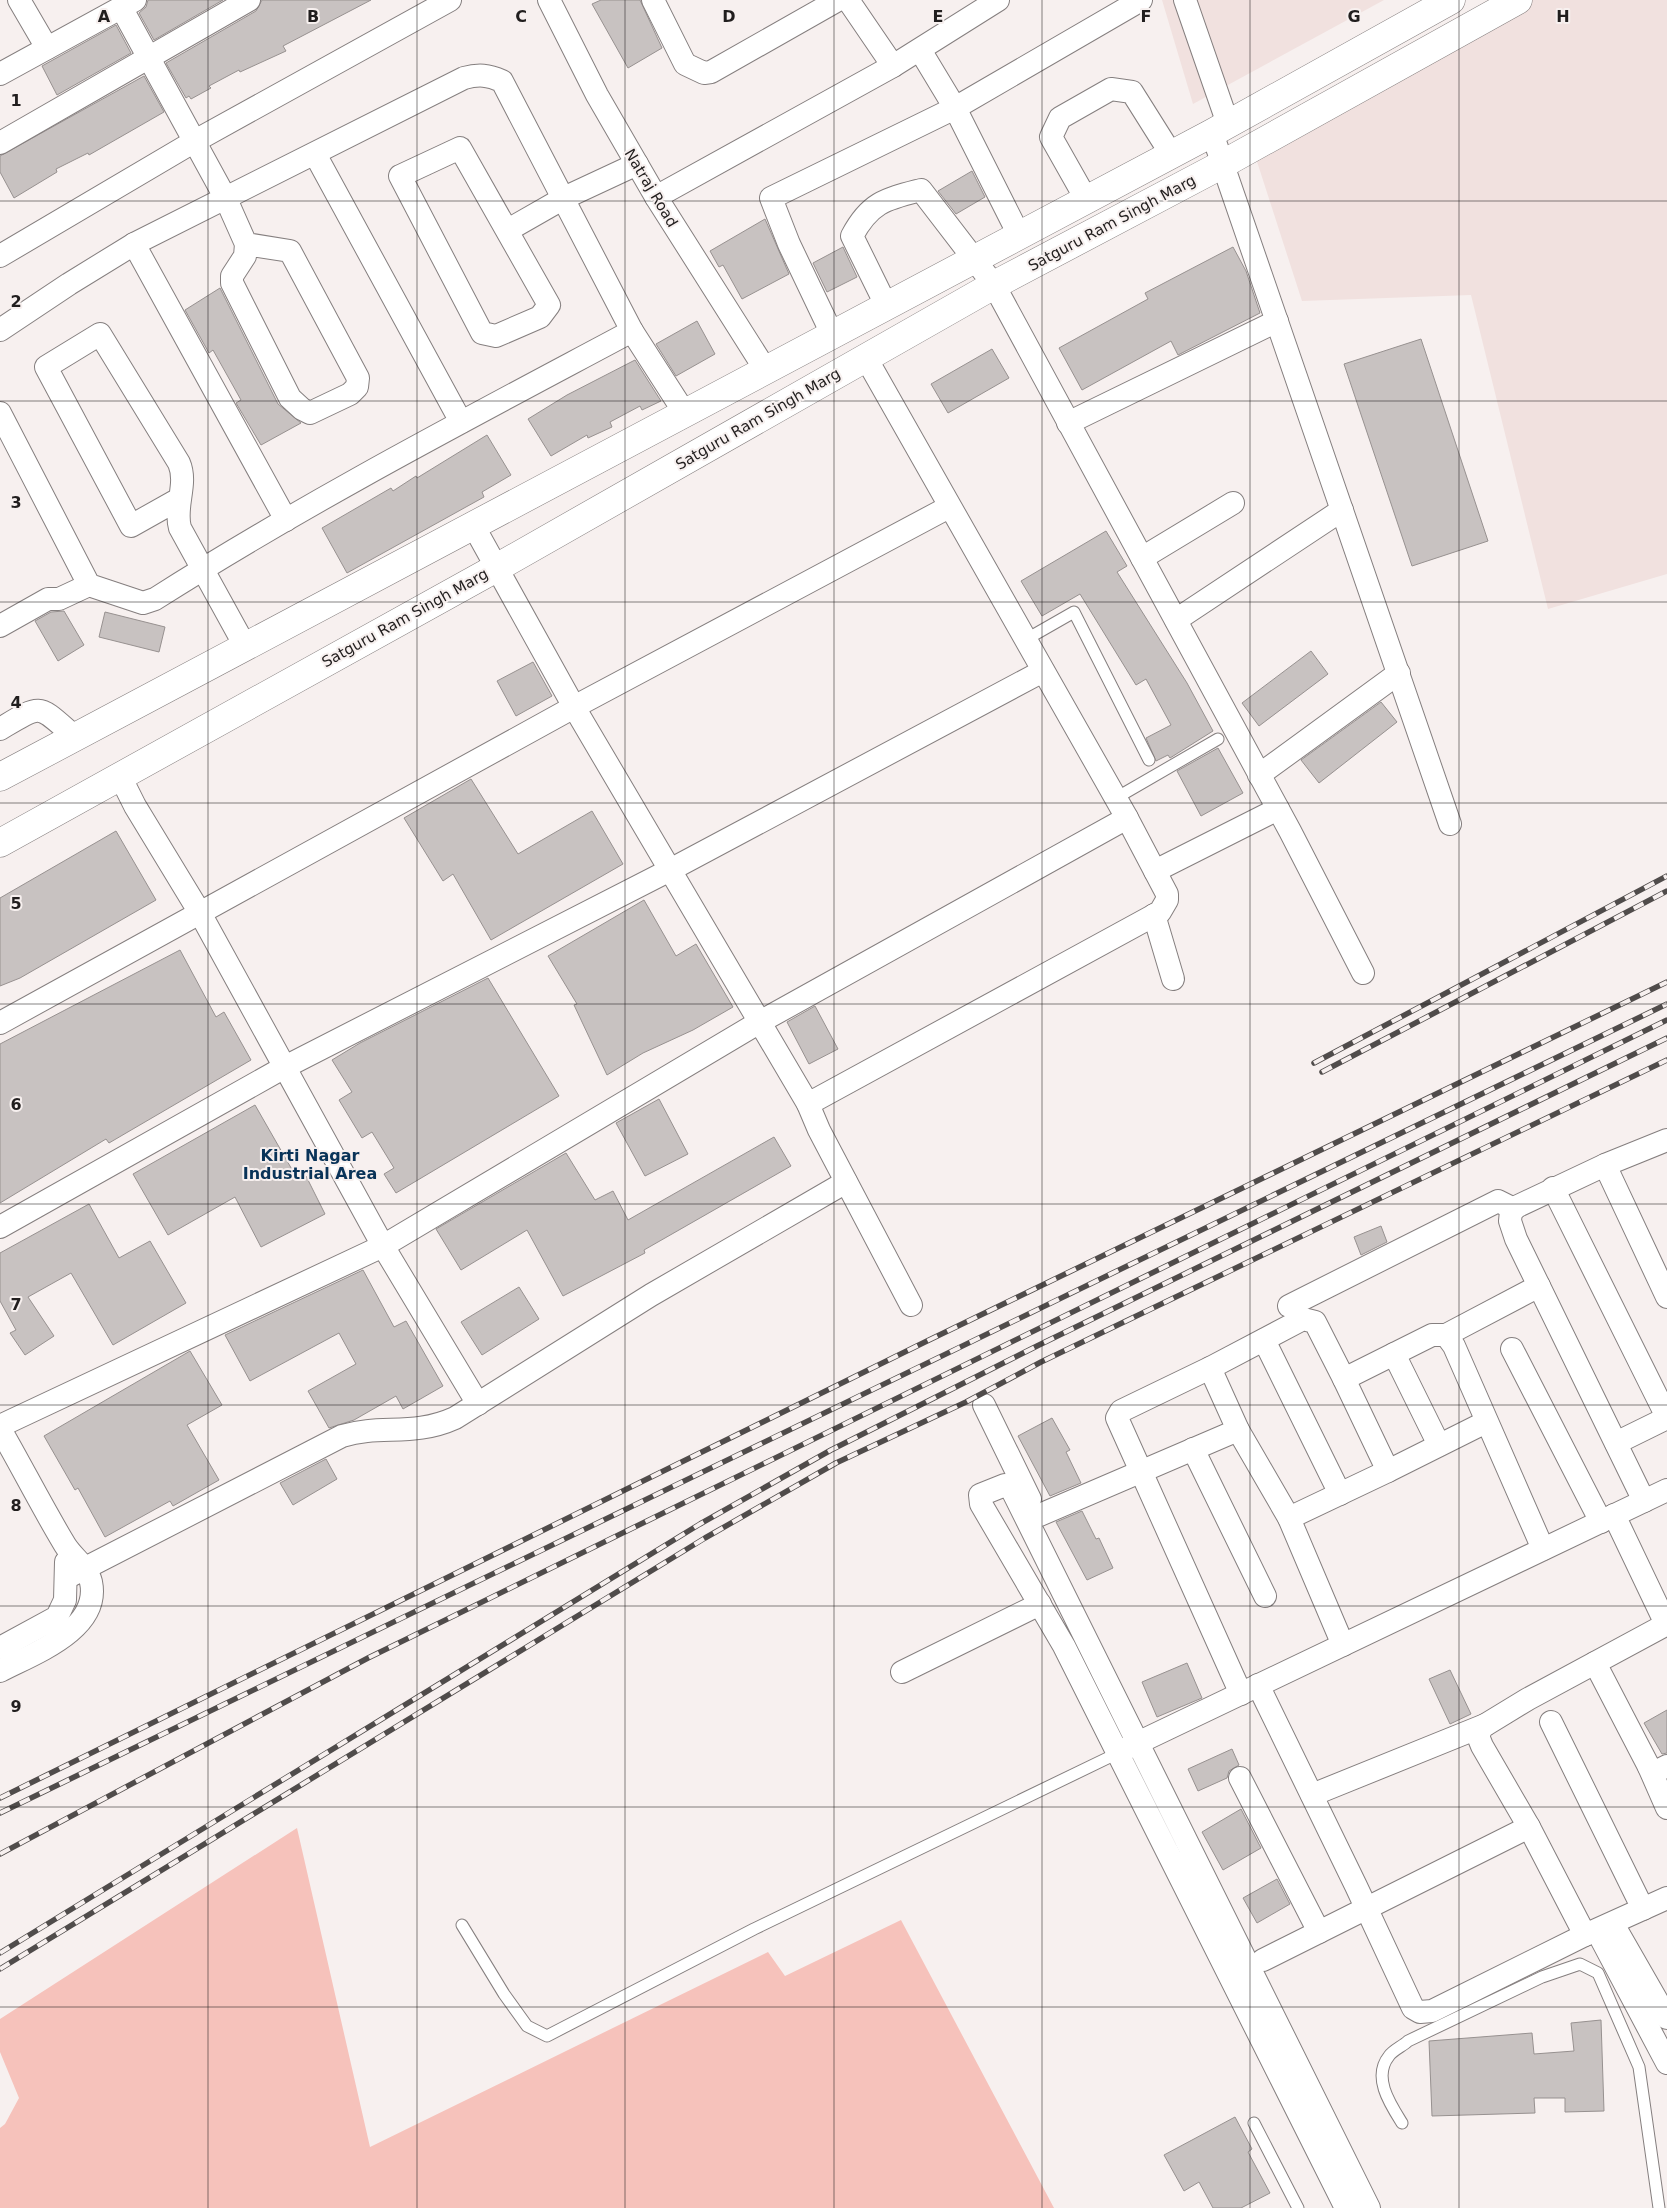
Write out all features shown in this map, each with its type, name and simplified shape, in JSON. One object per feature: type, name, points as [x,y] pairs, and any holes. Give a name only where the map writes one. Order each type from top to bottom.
[{"type":"main road","points":[[0,777],[1220,129],[1451,0]]},
{"type":"main road","name":"Satguru Ram Singh Marg","points":[[0,843],[498,567],[994,285],[1222,164],[1518,0]]},
{"type":"street","points":[[19,0],[47,48]]},
{"type":"street","points":[[0,143],[249,0]]},
{"type":"street","points":[[0,256],[195,141],[450,0]]},
{"type":"street","points":[[653,0],[686,64],[704,73],[711,72],[838,0]]},
{"type":"street","points":[[848,0],[893,66]]},
{"type":"street","points":[[656,197],[893,66],[998,0]]},
{"type":"street","points":[[832,334],[789,244],[771,198],[955,108],[1141,0]]},
{"type":"street","points":[[1185,0],[1220,129],[1222,164],[1450,824]]},
{"type":"street","name":"Natraj Road","points":[[555,2],[597,95],[636,164],[765,369]]},
{"type":"street","points":[[0,74],[128,4],[149,57],[226,200],[246,244],[245,256],[232,276],[232,283],[290,398],[302,409],[310,413],[350,394],[358,387],[358,378],[290,251],[246,244]]},
{"type":"street","points":[[920,50],[955,108],[1019,235]]},
{"type":"street","points":[[0,330],[134,244],[226,200],[464,78],[477,75],[488,76],[502,81],[632,331],[684,412]]},
{"type":"street","points":[[1086,199],[1051,137],[1060,118],[1111,89],[1132,92],[1171,154]]},
{"type":"street","points":[[460,148],[508,230],[549,305],[540,317],[496,336],[482,333],[400,176],[460,148]]},
{"type":"street","points":[[315,154],[461,422]]},
{"type":"street","points":[[508,230],[564,198],[636,164]]},
{"type":"street","points":[[886,305],[852,236],[862,218],[885,199],[921,190],[994,285],[1278,809],[1363,973]]},
{"type":"street","points":[[134,244],[286,520]]},
{"type":"street","points":[[1068,423],[1277,321]]},
{"type":"street","points":[[0,626],[48,599],[59,599],[89,585],[143,603],[155,599],[286,520],[461,422],[632,331]]},
{"type":"street","points":[[179,499],[131,526],[46,367],[100,334],[179,463],[182,476],[179,499],[177,514],[180,528],[245,646]]},
{"type":"street","points":[[808,1104],[1160,912],[1167,900],[1167,894],[1116,798],[866,358]]},
{"type":"street","points":[[0,413],[89,585]]},
{"type":"street","points":[[1142,558],[1233,502]]},
{"type":"street","points":[[0,1023],[574,707],[949,507]]},
{"type":"street","points":[[1176,620],[1342,510]]},
{"type":"street","points":[[473,525],[574,707],[758,1023],[808,1104],[846,1182],[911,1305]]},
{"type":"street","points":[[0,1227],[283,1068],[670,870],[1043,671]]},
{"type":"street","points":[[1259,774],[1398,673]]},
{"type":"street","points":[[0,729],[32,710],[46,711],[74,736]]},
{"type":"street","points":[[120,776],[135,806],[200,913],[283,1068],[383,1246],[478,1404]]},
{"type":"street","points":[[1155,871],[1278,809]]},
{"type":"street","points":[[0,1671],[57,1641],[74,1629],[86,1613],[90,1599],[91,1583],[76,1573],[66,1548],[0,1427],[383,1246],[758,1023],[1127,818]]},
{"type":"street","points":[[1154,915],[1173,979]]},
{"type":"street","points":[[1644,1501],[1516,1239],[1510,1221],[1511,1211],[1553,1188],[1667,1140]]},
{"type":"street","points":[[1605,1165],[1667,1297]]},
{"type":"street","points":[[0,1648],[57,1616],[76,1573],[342,1436],[360,1432],[427,1428],[455,1418],[644,1299],[846,1182]]},
{"type":"street","points":[[1553,1188],[1667,1418],[1616,1443]]},
{"type":"street","points":[[1289,1306],[1498,1201],[1514,1209]]},
{"type":"street","points":[[1344,1379],[1432,1335],[1446,1335],[1539,1286]]},
{"type":"street","points":[[1388,1471],[1323,1333],[1316,1322],[1309,1319],[1304,1319],[1118,1414],[1118,1423],[1141,1472],[1250,1690],[1312,1795],[1366,1908],[1403,1992],[1413,2008],[1420,2012],[1432,2011],[1667,1898]]},
{"type":"street","points":[[1446,1335],[1454,1346],[1543,1550]]},
{"type":"street","points":[[1264,1340],[1340,1494]]},
{"type":"street","points":[[1312,1795],[1485,1725],[1666,1624],[1512,1349]]},
{"type":"street","points":[[1394,1354],[1439,1446]]},
{"type":"street","points":[[1210,1368],[1238,1430],[1289,1518],[1343,1645]]},
{"type":"street","points":[[984,1405],[1033,1518],[1139,1742],[1369,2208]]},
{"type":"street","points":[[1289,1518],[1486,1422]]},
{"type":"street","points":[[1033,1518],[1238,1430]]},
{"type":"street","points":[[1193,1449],[1265,1596]]},
{"type":"street","points":[[1033,1518],[1008,1485],[980,1495],[981,1504],[1064,1646],[1346,2208]]},
{"type":"street","points":[[1118,1753],[1667,1490]]},
{"type":"street","points":[[902,1672],[1040,1604]]},
{"type":"street","points":[[1595,1663],[1658,1767],[1667,1808]]},
{"type":"street","points":[[1551,1722],[1643,1909]]},
{"type":"street","points":[[1485,1725],[1478,1736],[1482,1746],[1529,1827],[1599,1930],[1667,2063]]},
{"type":"street","points":[[1240,1778],[1319,1932]]},
{"type":"street","points":[[1263,1960],[1529,1827]]},
{"type":"street","points":[[1599,1930],[1660,1990],[1667,2018]]},
{"type":"lane","points":[[1025,640],[1074,612],[1149,760]]},
{"type":"lane","points":[[1116,798],[1218,739]]},
{"type":"lane","points":[[462,1924],[504,1994],[527,2026],[547,2036],[754,1929],[1118,1753]]},
{"type":"lane","points":[[1402,2123],[1390,2103],[1381,2077],[1389,2056],[1408,2042],[1542,1977],[1580,1964],[1598,1973],[1638,2067],[1659,2208]]},
{"type":"lane","points":[[1254,2123],[1298,2208]]},
{"type":"shaded area","points":[[1162,0],[1384,0],[1193,104]]},
{"type":"shaded area","points":[[1527,0],[1667,0],[1667,574],[1548,609],[1471,295],[1302,301],[1252,146]]},
{"type":"shaded area","points":[[297,1828],[370,2147],[768,1952],[785,1976],[901,1920],[1054,2208],[0,2208],[0,2128],[5,2124],[19,2098],[0,2052],[0,2019]]},
{"type":"building","points":[[148,0],[223,0],[154,40],[139,13],[146,7]]},
{"type":"building","points":[[262,0],[371,0],[283,46],[286,51],[240,72],[239,70],[209,86],[211,88],[191,99],[189,96],[186,98],[166,63],[256,11]]},
{"type":"building","points":[[601,0],[640,0],[662,48],[628,68],[592,4]]},
{"type":"building","points":[[116,25],[131,53],[57,95],[42,66]]},
{"type":"building","points":[[144,76],[164,112],[89,155],[88,153],[56,169],[57,172],[14,198],[0,172],[0,156]]},
{"type":"building","points":[[972,171],[985,197],[956,214],[938,191]]},
{"type":"building","points":[[765,219],[789,274],[742,299],[723,265],[719,267],[710,251]]},
{"type":"building","points":[[843,247],[857,277],[827,292],[813,263]]},
{"type":"building","points":[[1233,247],[1246,271],[1260,313],[1178,355],[1171,341],[1082,390],[1059,348],[1148,299],[1145,293]]},
{"type":"building","points":[[220,288],[278,404],[301,423],[261,445],[236,403],[241,400],[213,350],[209,353],[185,310]]},
{"type":"building","points":[[697,321],[715,354],[676,376],[656,344]]},
{"type":"building","points":[[1421,339],[1488,541],[1412,566],[1344,364]]},
{"type":"building","points":[[992,349],[1009,378],[948,413],[931,384]]},
{"type":"building","points":[[635,360],[661,401],[642,410],[640,406],[610,422],[612,427],[588,438],[587,435],[551,456],[528,419],[567,395]]},
{"type":"building","points":[[487,435],[511,475],[482,492],[484,497],[347,573],[322,528],[391,488],[393,491],[416,476],[417,478]]},
{"type":"building","points":[[1106,531],[1127,566],[1117,572],[1187,683],[1213,731],[1170,758],[1168,755],[1156,761],[1146,738],[1171,725],[1146,679],[1136,685],[1080,594],[1042,616],[1021,581]]},
{"type":"building","points":[[64,611],[84,645],[58,661],[35,621],[51,612]]},
{"type":"building","points":[[105,612],[165,627],[159,652],[99,637]]},
{"type":"building","points":[[1311,651],[1328,674],[1259,726],[1242,703]]},
{"type":"building","points":[[533,662],[552,696],[516,716],[497,681]]},
{"type":"building","points":[[1381,702],[1397,722],[1319,783],[1301,760]]},
{"type":"building","points":[[1218,748],[1243,793],[1201,816],[1177,771]]},
{"type":"building","points":[[471,779],[518,854],[592,811],[623,864],[491,940],[453,874],[443,881],[404,818]]},
{"type":"building","points":[[116,831],[156,900],[20,978],[0,986],[0,898]]},
{"type":"building","points":[[644,900],[676,956],[696,944],[733,1007],[693,1030],[643,1053],[607,1075],[574,1005],[577,1004],[548,956]]},
{"type":"building","points":[[180,950],[216,1017],[224,1012],[251,1060],[109,1143],[106,1139],[0,1203],[0,1044]]},
{"type":"building","points":[[488,978],[559,1096],[396,1193],[384,1174],[394,1168],[372,1132],[362,1138],[339,1100],[352,1092],[332,1060],[360,1043]]},
{"type":"building","points":[[815,1006],[838,1049],[809,1064],[787,1022]]},
{"type":"building","points":[[659,1099],[688,1154],[645,1176],[616,1123]]},
{"type":"building","points":[[255,1105],[298,1180],[306,1176],[325,1214],[261,1247],[235,1197],[168,1235],[133,1174]]},
{"type":"building","points":[[774,1137],[791,1166],[644,1250],[645,1253],[563,1296],[527,1230],[461,1270],[436,1229],[566,1153],[595,1200],[613,1191],[628,1220]]},
{"type":"building","points":[[89,1204],[119,1258],[150,1241],[186,1303],[113,1345],[71,1273],[28,1297],[54,1336],[25,1355],[10,1333],[16,1330],[0,1301],[0,1253]]},
{"type":"building","points":[[1381,1226],[1387,1242],[1361,1255],[1354,1237]]},
{"type":"building","points":[[363,1270],[394,1327],[406,1321],[443,1386],[403,1409],[396,1396],[354,1420],[329,1428],[308,1391],[356,1364],[339,1333],[250,1381],[225,1335]]},
{"type":"building","points":[[519,1287],[539,1319],[482,1355],[461,1322]]},
{"type":"building","points":[[190,1351],[222,1405],[187,1425],[219,1480],[173,1506],[170,1501],[105,1537],[78,1488],[75,1490],[44,1436]]},
{"type":"building","points":[[1052,1418],[1070,1450],[1066,1452],[1081,1483],[1050,1496],[1018,1436]]},
{"type":"building","points":[[326,1459],[337,1479],[293,1505],[280,1483]]},
{"type":"building","points":[[1082,1511],[1096,1539],[1099,1538],[1113,1568],[1087,1580],[1056,1522]]},
{"type":"building","points":[[1187,1663],[1202,1698],[1157,1717],[1142,1682]]},
{"type":"building","points":[[1450,1670],[1471,1714],[1450,1724],[1429,1679]]},
{"type":"building","points":[[1667,1710],[1667,1753],[1662,1754],[1644,1723]]},
{"type":"building","points":[[1232,1749],[1239,1765],[1229,1771],[1227,1778],[1198,1791],[1188,1769]]},
{"type":"building","points":[[1241,1809],[1261,1848],[1223,1870],[1202,1832]]},
{"type":"building","points":[[1277,1879],[1290,1904],[1257,1923],[1243,1898]]},
{"type":"building","points":[[1601,2020],[1604,2111],[1565,2112],[1565,2098],[1534,2098],[1535,2113],[1432,2116],[1429,2041],[1532,2033],[1534,2054],[1574,2051],[1571,2023]]},
{"type":"building","points":[[1235,2117],[1252,2149],[1248,2152],[1270,2193],[1241,2208],[1213,2208],[1199,2182],[1184,2191],[1164,2155]]},
{"type":"railway","points":[[1314,1063],[1667,876]]},
{"type":"railway","points":[[1322,1072],[1667,891]]},
{"type":"railway","points":[[0,1798],[927,1341],[1667,982]]},
{"type":"railway","points":[[0,1813],[1667,1004]]},
{"type":"railway","points":[[0,1854],[368,1658],[1667,1020]]},
{"type":"railway","points":[[0,1953],[700,1524],[831,1450],[1037,1346],[1667,1038]]},
{"type":"railway","points":[[0,1969],[705,1538],[836,1463],[966,1402],[1041,1362],[1667,1060]]},
{"type":"district","name":"Kirti Nagar Industrial Area","points":[[310,1164]]}]
